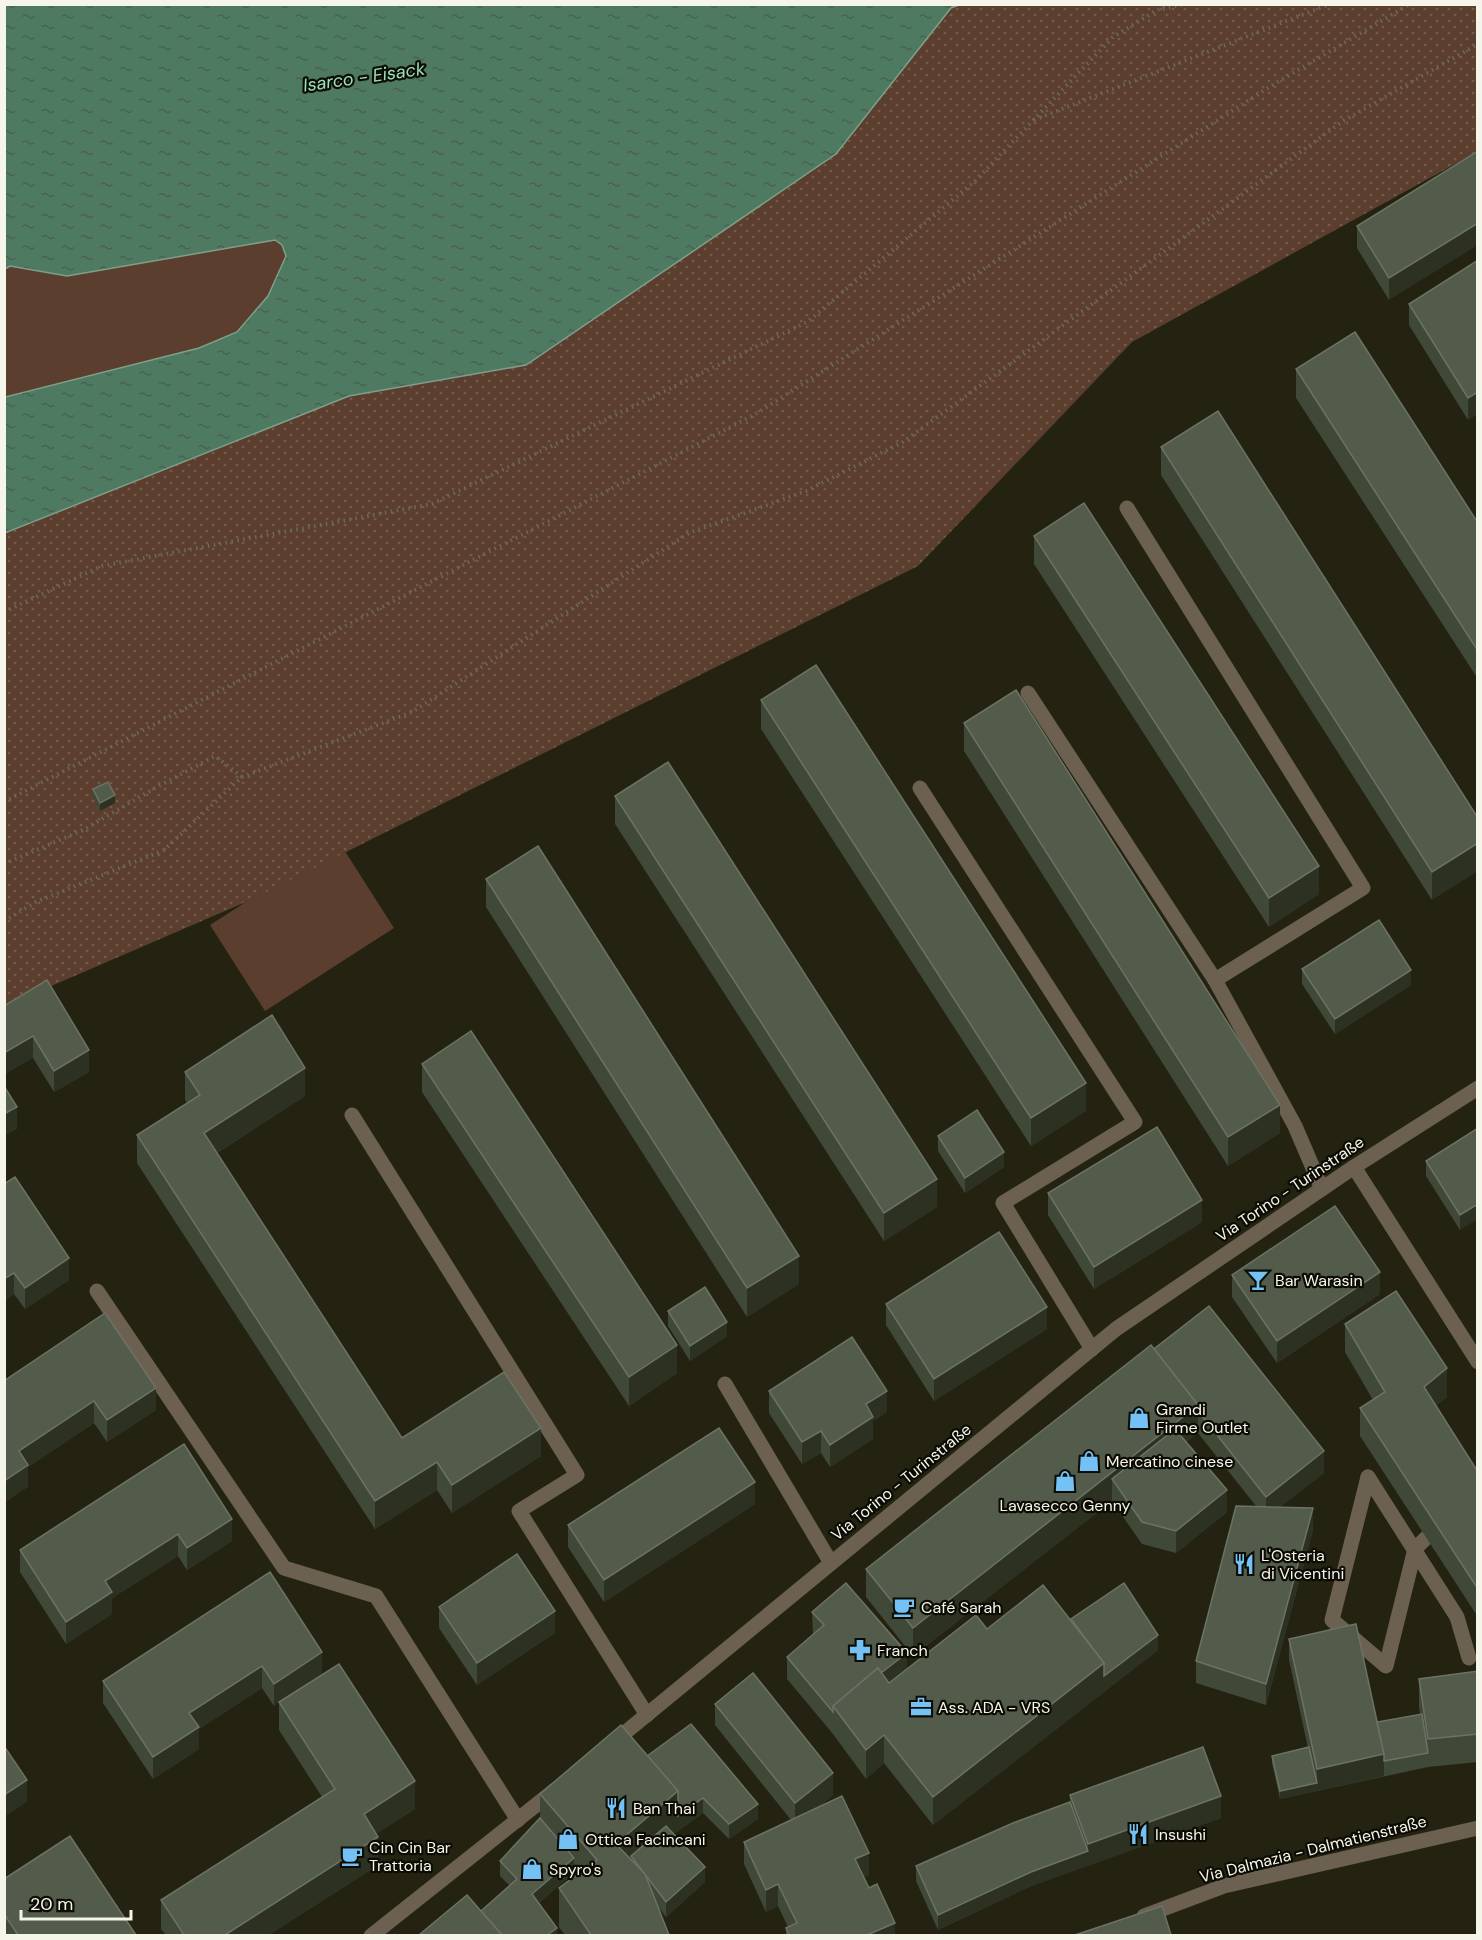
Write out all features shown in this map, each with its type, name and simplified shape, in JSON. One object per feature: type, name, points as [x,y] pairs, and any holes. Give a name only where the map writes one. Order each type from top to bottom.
[{"type":"street","points":[[1127,508],[1364,888],[1215,980]]},
{"type":"street","points":[[1028,693],[1215,980],[1295,1126],[1322,1189]]},
{"type":"street","points":[[920,788],[1135,1122],[1003,1203],[1092,1349]]},
{"type":"street","name":"Via Torino - Turinstraße","points":[[594,1758],[1116,1329],[1354,1167],[1478,1088]]},
{"type":"street","points":[[351,1115],[577,1475],[519,1511],[647,1715]]},
{"type":"street","points":[[1354,1167],[1478,1362]]},
{"type":"street","points":[[97,1291],[284,1568],[376,1596],[518,1820]]},
{"type":"street","points":[[725,1384],[831,1563]]},
{"type":"street","points":[[1426,1538],[1414,1549],[1386,1666],[1332,1620],[1368,1477],[1414,1549],[1457,1617],[1469,1658]]},
{"type":"street","points":[[371,1935],[567,1780]]},
{"type":"street","name":"Via Dalmazia - Dalmatienstraße","points":[[1135,1919],[1224,1886],[1478,1828]]},
{"type":"path","points":[[4,612],[102,566],[432,504],[807,322],[974,182],[1113,37],[1167,4]]},
{"type":"path","points":[[1160,10],[1184,4]]},
{"type":"path","points":[[1033,120],[1330,4]]},
{"type":"path","points":[[4,802],[754,416],[1266,90],[1410,4]]},
{"type":"path","points":[[4,921],[36,902],[164,850],[242,777],[412,712],[689,533],[806,491],[903,442],[1344,121],[1478,44]]},
{"type":"path","points":[[4,864],[83,830],[215,756],[242,777]]},
{"type":"shaded area","points":[[959,5],[1477,5],[1477,152],[1132,342],[918,566],[248,901],[5,1006],[5,533],[349,396],[527,365],[951,8]]},
{"type":"shaded area","points":[[275,240],[282,245],[286,256],[268,296],[237,332],[199,348],[5,397],[5,269],[10,266],[67,276]]},
{"type":"shaded area","points":[[339,842],[394,928],[265,1011],[210,925]]},
{"type":"water","name":"Isarco - Eisack","points":[[5,4],[959,5],[951,8],[836,154],[526,365],[349,396],[5,533],[5,397],[199,348],[237,332],[268,296],[286,256],[282,245],[275,240],[67,276],[10,266],[5,269]]},
{"type":"building","points":[[1478,151],[1478,223],[1389,278],[1357,226]]},
{"type":"building","points":[[1478,260],[1478,392],[1468,398],[1409,304]]},
{"type":"building","points":[[1355,332],[1478,523],[1478,651],[1296,369]]},
{"type":"building","points":[[1218,411],[1478,818],[1478,843],[1432,872],[1161,447]]},
{"type":"building","points":[[1084,503],[1319,866],[1269,898],[1034,536]]},
{"type":"building","points":[[816,665],[1086,1083],[1031,1118],[761,700]]},
{"type":"building","points":[[1016,690],[1280,1105],[1228,1137],[964,723]]},
{"type":"building","points":[[668,762],[937,1179],[884,1213],[615,796]]},
{"type":"building","points":[[108,782],[115,795],[100,803],[93,789]]},
{"type":"building","points":[[538,846],[799,1256],[747,1288],[486,879]]},
{"type":"building","points":[[1379,920],[1411,970],[1335,1019],[1302,969]]},
{"type":"building","points":[[47,980],[89,1050],[54,1071],[33,1036],[4,1053],[4,1006]]},
{"type":"building","points":[[272,1015],[305,1068],[204,1133],[402,1438],[504,1372],[541,1428],[452,1485],[437,1462],[375,1501],[137,1135],[200,1095],[185,1072]]},
{"type":"building","points":[[471,1031],[677,1345],[629,1377],[422,1064]]},
{"type":"building","points":[[4,1086],[17,1107],[4,1114]]},
{"type":"building","points":[[977,1110],[1004,1152],[965,1178],[938,1136]]},
{"type":"building","points":[[1157,1127],[1202,1200],[1094,1267],[1048,1193]]},
{"type":"building","points":[[1478,1128],[1478,1204],[1460,1215],[1426,1161]]},
{"type":"building","points":[[15,1177],[69,1258],[25,1288],[14,1273],[4,1279],[4,1184]]},
{"type":"building","points":[[1335,1206],[1380,1272],[1277,1341],[1232,1275]]},
{"type":"building","points":[[999,1232],[1047,1307],[934,1379],[886,1304]]},
{"type":"building","points":[[705,1287],[727,1322],[690,1346],[668,1311]]},
{"type":"building","points":[[1396,1291],[1447,1368],[1424,1387],[1478,1472],[1478,1585],[1476,1586],[1360,1408],[1385,1392],[1345,1324]]},
{"type":"building","points":[[1209,1306],[1324,1451],[1266,1497],[1198,1411],[1198,1405],[1154,1349]]},
{"type":"building","points":[[105,1313],[156,1388],[107,1420],[94,1401],[19,1451],[28,1465],[4,1481],[4,1381]]},
{"type":"building","points":[[852,1337],[887,1391],[866,1404],[873,1417],[830,1445],[821,1431],[802,1442],[769,1391]]},
{"type":"building","points":[[1151,1345],[1198,1405],[913,1628],[866,1569]]},
{"type":"building","points":[[719,1428],[755,1482],[604,1580],[568,1525]]},
{"type":"building","points":[[1175,1429],[1227,1490],[1176,1531],[1142,1522],[1112,1479]]},
{"type":"building","points":[[184,1444],[232,1519],[187,1548],[178,1534],[105,1581],[112,1592],[66,1622],[20,1550]]},
{"type":"building","points":[[1236,1506],[1313,1508],[1266,1684],[1196,1661]]},
{"type":"building","points":[[517,1554],[555,1611],[477,1663],[439,1607]]},
{"type":"building","points":[[270,1572],[322,1652],[274,1684],[262,1666],[189,1713],[199,1727],[153,1757],[103,1681]]},
{"type":"building","points":[[846,1583],[907,1653],[881,1673],[878,1668],[833,1706],[833,1712],[787,1657],[824,1625],[812,1612]]},
{"type":"building","points":[[1124,1583],[1158,1635],[1104,1676],[1104,1663],[1071,1619]]},
{"type":"building","points":[[1043,1585],[1104,1663],[933,1797],[884,1735],[866,1750],[833,1706],[878,1668],[889,1683],[976,1615],[987,1629]]},
{"type":"building","points":[[1356,1624],[1384,1754],[1317,1769],[1289,1639]]},
{"type":"building","points":[[339,1664],[415,1781],[364,1814],[378,1837],[225,1935],[184,1935],[161,1900],[335,1789],[279,1702]]},
{"type":"building","points":[[1478,1671],[1478,1734],[1428,1739],[1419,1679]]},
{"type":"building","points":[[753,1673],[833,1773],[795,1803],[715,1704]]},
{"type":"building","points":[[1422,1714],[1428,1753],[1384,1761],[1377,1722]]},
{"type":"building","points":[[691,1724],[758,1804],[729,1824],[703,1798],[678,1816],[678,1791],[647,1756]]},
{"type":"building","points":[[621,1725],[678,1791],[616,1844],[645,1874],[669,1935],[591,1935],[559,1888],[597,1860],[540,1794]]},
{"type":"building","points":[[4,1746],[27,1780],[4,1795]]},
{"type":"building","points":[[1203,1747],[1221,1796],[1088,1844],[1070,1795]]},
{"type":"building","points":[[1309,1747],[1317,1783],[1280,1791],[1272,1756]]},
{"type":"building","points":[[842,1796],[869,1853],[855,1859],[869,1888],[877,1884],[895,1923],[867,1935],[789,1935],[786,1928],[797,1923],[778,1884],[766,1890],[744,1842]]},
{"type":"building","points":[[1070,1802],[1088,1851],[1031,1872],[938,1915],[916,1866],[1013,1823]]},
{"type":"building","points":[[540,1818],[574,1858],[532,1894],[557,1928],[547,1935],[502,1935],[481,1911],[517,1879],[500,1861]]},
{"type":"building","points":[[666,1826],[705,1867],[666,1902],[631,1856]]},
{"type":"building","points":[[70,1836],[136,1935],[18,1935],[4,1914],[4,1879]]},
{"type":"building","points":[[467,1895],[502,1935],[419,1935]]},
{"type":"building","points":[[1162,1906],[1171,1935],[1075,1935]]},
{"type":"place","name":"Bar Warasin","points":[[1258,1280]]},
{"type":"place","name":"Grandi Firme Outlet","points":[[1139,1418]]},
{"type":"place","name":"Mercatino cinese","points":[[1089,1461]]},
{"type":"place","name":"Lavasecco Genny","points":[[1065,1481]]},
{"type":"place","name":"L'Osteria di Vicentini","points":[[1244,1564]]},
{"type":"place","name":"Café Sarah","points":[[904,1607]]},
{"type":"place","name":"Franch","points":[[860,1650]]},
{"type":"place","name":"Ass. ADA - VRS","points":[[921,1707]]},
{"type":"place","name":"Ban Thai","points":[[616,1808]]},
{"type":"place","name":"Insushi","points":[[1138,1834]]},
{"type":"place","name":"Ottica Facincani","points":[[568,1839]]},
{"type":"place","name":"Cin Cin Bar Trattoria","points":[[352,1856]]},
{"type":"place","name":"Spyro's","points":[[532,1869]]}]
